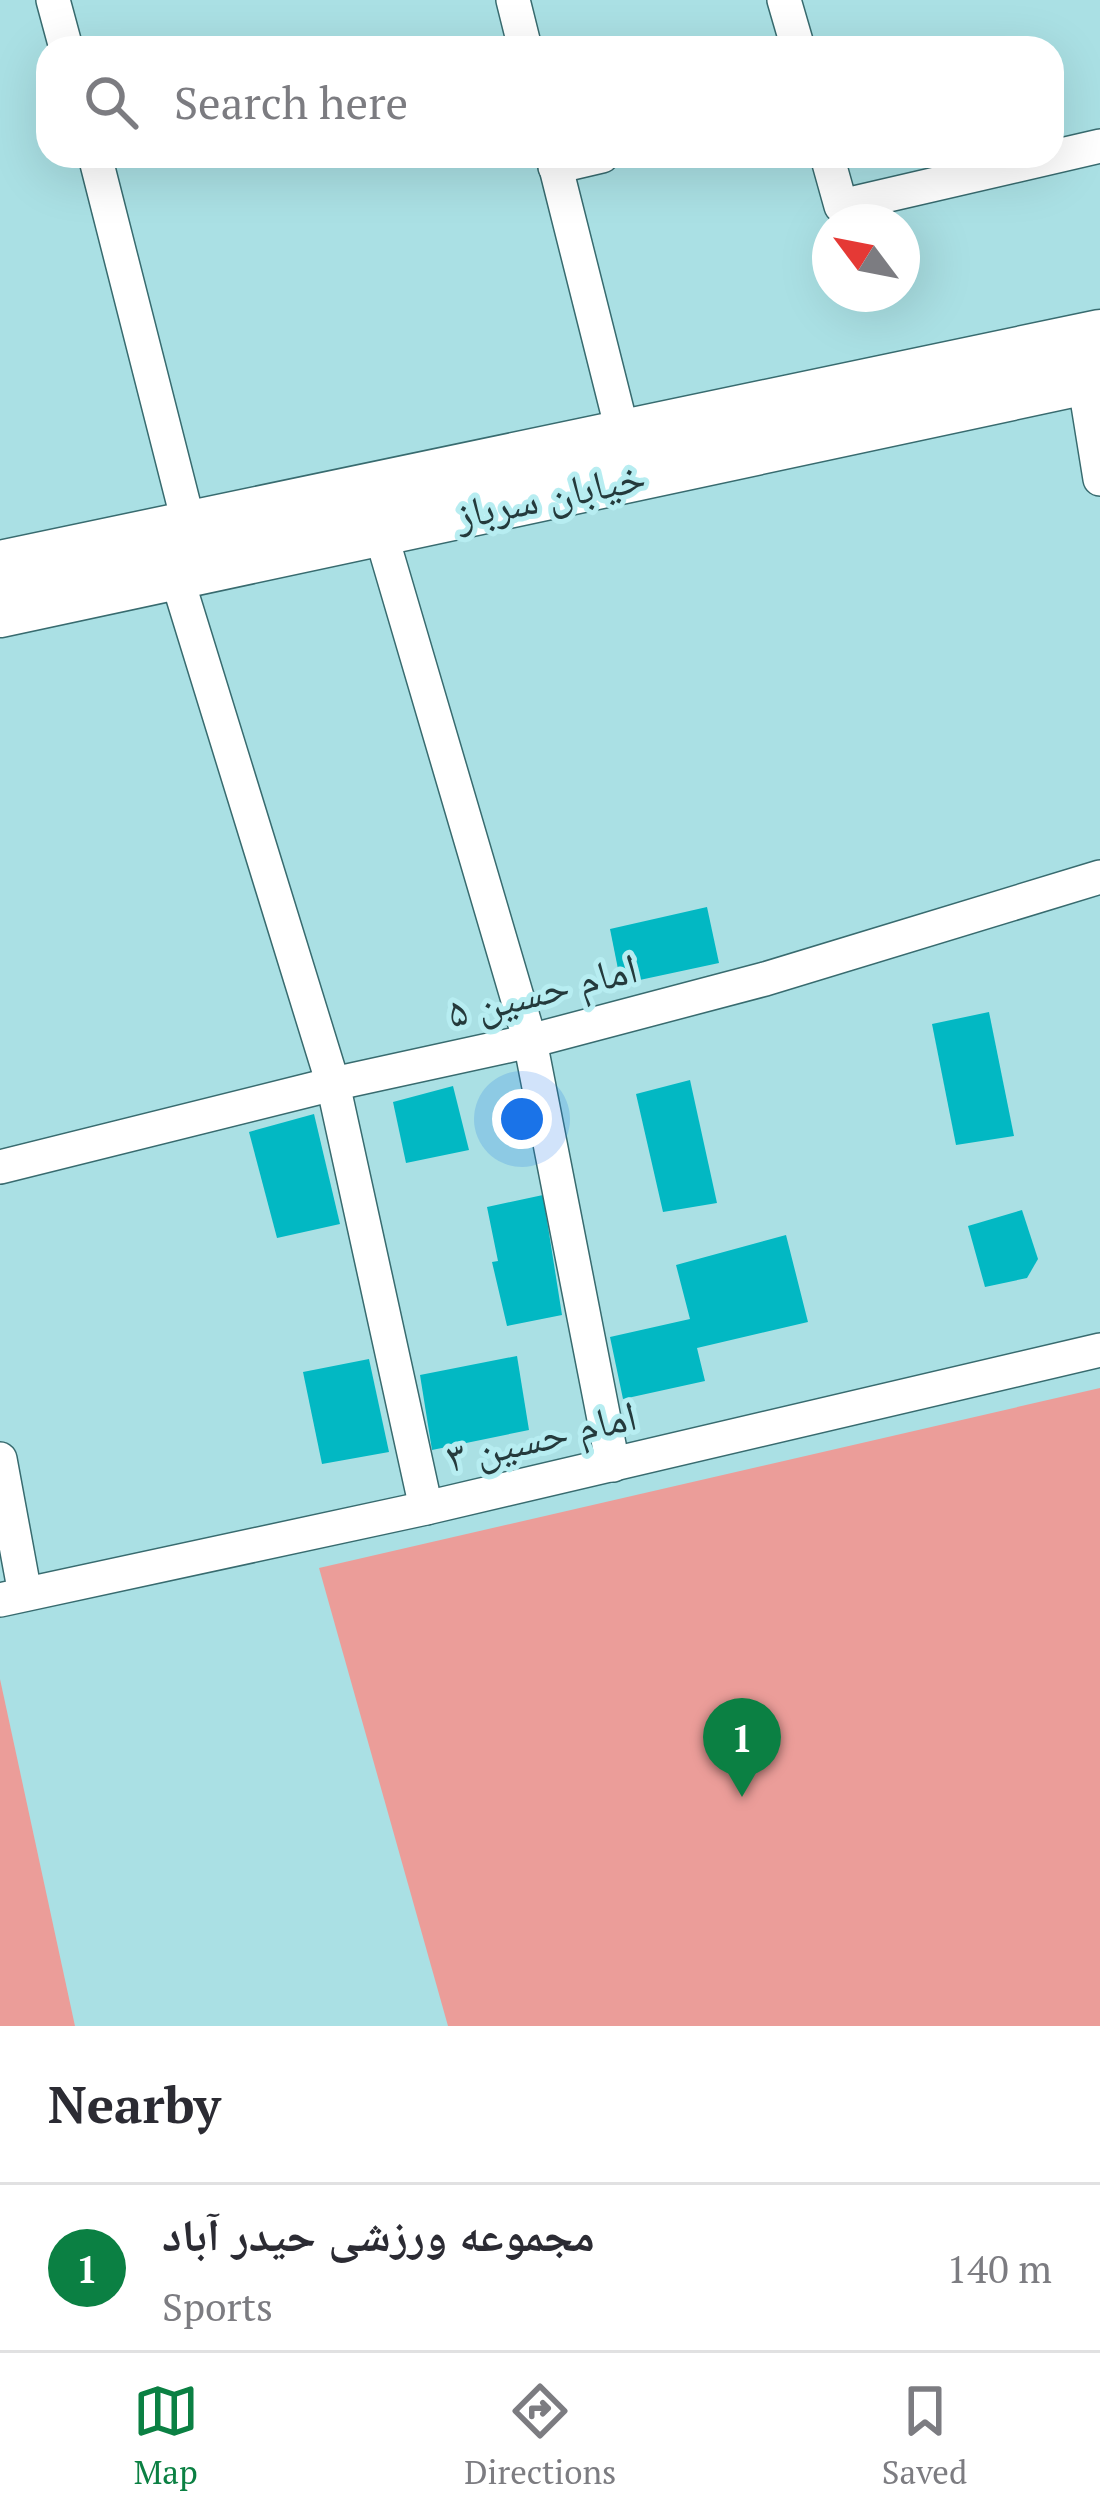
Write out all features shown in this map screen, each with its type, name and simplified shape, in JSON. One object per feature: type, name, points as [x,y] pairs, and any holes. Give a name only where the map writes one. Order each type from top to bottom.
[{"type":"main road","name":"خیابان سرباز","points":[[0,613],[380,531],[628,455],[1100,334]]},
{"type":"main road","name":"خیابان سرباز","points":[[0,565],[189,525],[1092,378]]},
{"type":"street","points":[[53,0],[63,36]]},
{"type":"street","points":[[513,0],[522,36]]},
{"type":"street","points":[[784,0],[794,36]]},
{"type":"street","points":[[1064,154],[1100,146]]},
{"type":"street","points":[[98,168],[189,525]]},
{"type":"street","points":[[556,168],[628,455]]},
{"type":"street","points":[[830,168],[841,206],[1005,168]]},
{"type":"street","points":[[1092,378],[1100,479]]},
{"type":"street","points":[[380,531],[530,1041],[613,1465]]},
{"type":"street","points":[[176,575],[333,1084],[426,1508]]},
{"type":"street","name":"امام حسین ۵","points":[[0,1167],[333,1084],[530,1041],[765,979],[1100,878]]},
{"type":"street","name":"امام حسین ۳","points":[[12,1597],[426,1508],[1100,1350]]},
{"type":"street","points":[[0,1460],[12,1597]]},
{"type":"shaded area","points":[[1100,1388],[1100,2026],[448,2026],[319,1568]]},
{"type":"shaded area","points":[[0,1679],[75,2026],[0,2026]]},
{"type":"building","points":[[707,907],[719,963],[621,984],[610,929]]},
{"type":"building","points":[[989,1012],[1014,1136],[956,1145],[932,1024]]},
{"type":"building","points":[[690,1080],[717,1203],[663,1212],[636,1094]]},
{"type":"building","points":[[453,1086],[469,1150],[406,1163],[393,1102]]},
{"type":"building","points":[[314,1114],[340,1224],[277,1238],[249,1132]]},
{"type":"building","points":[[543,1195],[562,1315],[507,1326],[492,1262],[498,1261],[487,1207]]},
{"type":"building","points":[[1022,1210],[1038,1259],[1027,1278],[985,1287],[968,1226]]},
{"type":"building","points":[[786,1235],[808,1322],[697,1348],[705,1381],[623,1399],[610,1337],[690,1319],[676,1265]]},
{"type":"building","points":[[517,1356],[529,1430],[432,1450],[420,1375]]},
{"type":"building","points":[[369,1359],[389,1452],[322,1464],[303,1372]]},
{"type":"place","name":"مجموعه ورزشی حیدر آباد","points":[[742,1797]]}]
